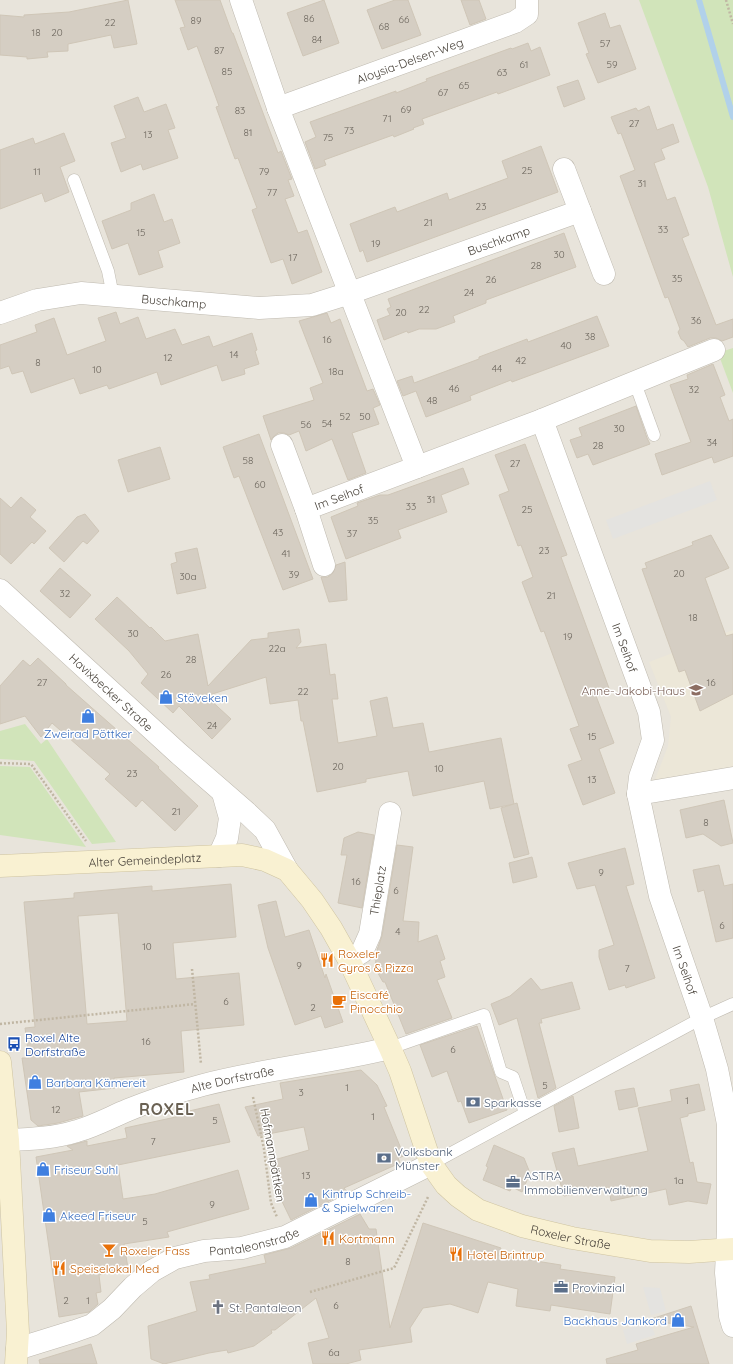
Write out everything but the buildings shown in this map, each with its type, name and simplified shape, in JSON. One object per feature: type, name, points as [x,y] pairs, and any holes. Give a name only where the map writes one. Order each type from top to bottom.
[{"type":"main road","name":"Alter Gemeindeplatz","points":[[0,866],[242,855],[265,860],[287,870]]},
{"type":"main road","name":"Havixbecker Straße","points":[[287,870],[331,928],[349,960],[400,1071],[435,1170]]},
{"type":"main road","points":[[0,1062],[8,1140],[18,1332],[16,1357]]},
{"type":"main road","name":"Roxeler Straße","points":[[435,1170],[446,1185],[458,1196],[478,1210],[522,1226],[572,1238],[650,1251],[689,1252],[730,1249]]},
{"type":"street","points":[[241,0],[278,108],[416,467]]},
{"type":"street","name":"Aloysia-Delsen-Weg","points":[[278,108],[515,22],[527,14],[527,0]]},
{"type":"street","points":[[564,169],[604,274]]},
{"type":"street","name":"Buschkamp","points":[[0,313],[37,300],[82,293],[259,308],[312,305],[350,293],[580,211]]},
{"type":"street","name":"Im Seihof","points":[[306,509],[542,420],[714,350]]},
{"type":"street","name":"Im Seihof","points":[[542,420],[649,712],[653,740],[640,777],[638,794],[660,896],[702,1018],[717,1069],[728,1124],[728,1231],[730,1249],[726,1273],[727,1294],[733,1326]]},
{"type":"street","name":"Im Seihof","points":[[282,445],[306,509],[324,565]]},
{"type":"street","name":"Havixbecker Straße","points":[[0,590],[178,753],[265,830],[287,870]]},
{"type":"street","points":[[638,794],[733,778]]},
{"type":"street","points":[[219,856],[227,838],[230,818],[223,793]]},
{"type":"street","name":"Thieplatz","points":[[349,960],[362,952],[370,934],[390,813]]},
{"type":"street","name":"Alte Dorfstraße","points":[[8,1140],[45,1138],[76,1132],[99,1124],[127,1110],[203,1085],[300,1065],[354,1057],[390,1048]]},
{"type":"street","name":"Pantaleonstraße","points":[[16,1357],[92,1324],[112,1309],[133,1286],[152,1271],[175,1258],[204,1251],[242,1248],[285,1237],[435,1170]]},
{"type":"lane","points":[[74,180],[108,271],[113,296]]},
{"type":"lane","points":[[635,383],[654,435]]},
{"type":"lane","points":[[435,1170],[525,1113],[702,1018],[733,1004]]},
{"type":"lane","points":[[390,1048],[484,1015],[501,1072],[513,1077],[525,1113]]},
{"type":"path","points":[[726,0],[733,24]]},
{"type":"path","points":[[0,763],[31,764],[100,861]]},
{"type":"path","points":[[192,969],[203,1085]]},
{"type":"path","points":[[0,1024],[196,1004]]},
{"type":"path","name":"Hofmannpättken","points":[[248,1075],[264,1149],[271,1203],[285,1237]]},
{"type":"path","points":[[310,1292],[394,1268],[435,1170]]},
{"type":"shaded area","points":[[0,0],[733,0],[733,1364],[0,1364]]},
{"type":"shaded area","points":[[710,481],[717,500],[613,539],[606,520]]},
{"type":"shaded area","name":"Anne-Jakobi-Haus","points":[[733,630],[733,770],[654,782],[668,746],[671,717],[649,662]]},
{"type":"shaded area","points":[[643,1287],[660,1288],[666,1311],[651,1315]]},
{"type":"shaded area","points":[[650,1322],[655,1335],[627,1344],[623,1330]]},
{"type":"green space","points":[[639,0],[733,0],[733,277],[708,187]]},
{"type":"green space","points":[[733,348],[733,393],[718,353]]},
{"type":"green space","points":[[25,724],[41,744],[47,739],[116,842],[92,844],[34,761],[0,759],[0,731]]},
{"type":"green space","points":[[0,766],[30,767],[86,847],[0,835]]},
{"type":"waterway","points":[[699,0],[733,117]]},
{"type":"place","name":"Anne-Jakobi-Haus","points":[[696,690]]},
{"type":"place","name":"Stöveken","points":[[166,697]]},
{"type":"place","name":"Zweirad Pöttker","points":[[88,716]]},
{"type":"place","name":"Roxeler Gyros & Pizza","points":[[327,960]]},
{"type":"place","name":"Eiscafé Pinocchio","points":[[339,1001]]},
{"type":"place","name":"Roxel Alte Dorfstraße","points":[[14,1044]]},
{"type":"place","name":"Barbara Kämereit","points":[[35,1082]]},
{"type":"place","name":"Sparkasse","points":[[473,1102]]},
{"type":"place","name":"Volksbank Münster","points":[[384,1158]]},
{"type":"place","name":"Friseur Suhl","points":[[43,1169]]},
{"type":"place","name":"ASTRA Immobilienverwaltung","points":[[513,1182]]},
{"type":"place","name":"Kintrup Schreib- & Spielwaren","points":[[311,1200]]},
{"type":"place","name":"Akeed Friseur","points":[[49,1215]]},
{"type":"place","name":"Kortmann","points":[[328,1238]]},
{"type":"place","name":"Roxeler Fass","points":[[109,1250]]},
{"type":"place","name":"Hotel Brintrup","points":[[456,1254]]},
{"type":"place","name":"Speiselokal Med","points":[[59,1268]]},
{"type":"place","name":"Provinzial","points":[[561,1287]]},
{"type":"place","name":"St. Pantaleon","points":[[218,1307]]},
{"type":"place","name":"Backhaus Jankord","points":[[678,1320]]},
{"type":"district","name":"ROXEL","points":[[167,1109]]}]
